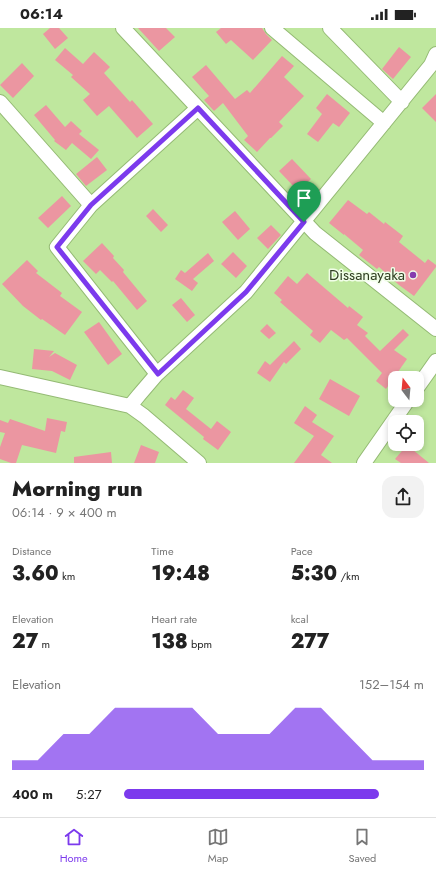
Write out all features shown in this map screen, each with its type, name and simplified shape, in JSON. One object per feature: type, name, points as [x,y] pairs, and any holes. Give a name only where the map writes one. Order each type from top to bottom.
[{"type":"street","points":[[123,28],[315,233],[436,329]]},
{"type":"street","points":[[272,28],[384,123]]},
{"type":"street","points":[[330,28],[402,102]]},
{"type":"street","points":[[130,406],[158,374],[246,292],[402,102],[431,65],[436,54]]},
{"type":"street","points":[[0,102],[91,205]]},
{"type":"street","points":[[158,374],[57,247],[91,205],[198,108]]},
{"type":"street","points":[[424,378],[436,361]]},
{"type":"street","points":[[0,377],[130,406],[144,416],[199,463]]},
{"type":"street","points":[[364,463],[403,407]]},
{"type":"building","points":[[50,28],[59,28],[68,38],[55,49],[43,34]]},
{"type":"building","points":[[138,28],[166,28],[175,37],[159,51]]},
{"type":"building","points":[[221,28],[262,28],[272,40],[253,60],[231,40],[226,44],[216,32]]},
{"type":"building","points":[[399,47],[411,57],[393,79],[382,69]]},
{"type":"building","points":[[65,48],[83,64],[94,52],[110,67],[104,73],[130,102],[132,100],[153,124],[137,138],[109,106],[97,116],[83,100],[90,94],[71,77],[73,75],[55,60]]},
{"type":"building","points":[[282,56],[294,66],[284,77],[304,96],[279,122],[283,126],[257,152],[244,140],[248,136],[223,103],[214,111],[204,100],[209,96],[192,77],[206,65],[235,99],[247,90],[250,93]]},
{"type":"building","points":[[22,63],[34,76],[13,98],[0,85]]},
{"type":"building","points":[[327,94],[350,113],[339,127],[333,123],[318,142],[307,134],[322,114],[316,108]]},
{"type":"building","points":[[436,94],[436,122],[422,108]]},
{"type":"building","points":[[46,105],[65,127],[71,121],[82,131],[79,134],[99,150],[91,159],[72,143],[66,150],[54,141],[55,140],[34,115]]},
{"type":"building","points":[[97,157],[107,170],[86,186],[76,174]]},
{"type":"building","points":[[292,159],[311,179],[298,191],[279,171]]},
{"type":"building","points":[[62,196],[71,206],[48,228],[38,218]]},
{"type":"building","points":[[348,200],[367,214],[369,212],[384,224],[385,222],[403,236],[399,242],[425,263],[428,259],[436,265],[414,296],[379,267],[377,269],[359,255],[363,250],[329,223]]},
{"type":"building","points":[[153,209],[168,225],[161,232],[146,216]]},
{"type":"building","points":[[235,211],[250,229],[238,240],[222,222]]},
{"type":"building","points":[[271,225],[281,235],[268,249],[257,238]]},
{"type":"building","points":[[102,243],[114,256],[113,258],[124,270],[123,272],[147,301],[137,310],[113,281],[112,282],[100,270],[96,274],[83,261]]},
{"type":"building","points":[[233,252],[247,266],[236,278],[221,264]]},
{"type":"building","points":[[208,253],[214,261],[193,279],[198,283],[192,291],[175,279],[181,270],[185,273]]},
{"type":"building","points":[[27,260],[38,271],[36,273],[62,293],[60,296],[82,312],[65,335],[42,319],[41,320],[23,306],[2,284]]},
{"type":"building","points":[[307,273],[348,308],[349,306],[363,317],[357,325],[368,333],[365,336],[380,351],[403,329],[409,335],[394,350],[407,359],[399,371],[388,371],[388,386],[386,389],[376,381],[382,373],[347,338],[344,340],[331,330],[320,343],[310,335],[313,331],[280,302],[282,300],[274,293],[288,276],[297,284]]},
{"type":"building","points":[[181,298],[195,315],[187,322],[172,305]]},
{"type":"building","points":[[99,322],[122,354],[108,365],[84,332]]},
{"type":"building","points":[[267,324],[276,333],[269,339],[260,331]]},
{"type":"building","points":[[294,341],[301,349],[286,364],[284,362],[270,382],[257,373],[265,361],[270,365]]},
{"type":"building","points":[[34,349],[54,351],[49,357],[55,353],[77,365],[70,380],[52,371],[32,369]]},
{"type":"building","points":[[330,379],[360,396],[349,416],[319,399]]},
{"type":"building","points":[[183,390],[194,398],[186,409],[211,429],[217,421],[231,432],[218,450],[203,439],[204,437],[165,405],[171,397],[175,400]]},
{"type":"building","points":[[305,406],[317,415],[312,422],[334,436],[321,455],[332,463],[294,463],[314,436],[294,423]]},
{"type":"building","points":[[47,418],[67,422],[65,432],[61,431],[56,453],[22,445],[16,463],[11,463],[0,459],[0,447],[5,433],[0,432],[0,420],[8,423],[10,419],[45,431]]},
{"type":"building","points":[[141,445],[159,452],[155,463],[134,463]]},
{"type":"building","points":[[402,451],[414,451],[429,463],[401,463],[395,459]]},
{"type":"building","points":[[111,452],[112,463],[74,463],[74,457]]},
{"type":"place","name":"Dissanayaka","points":[[413,275]]},
{"type":"route","points":[[198,108],[304,222],[246,292],[158,374],[57,247],[91,205],[198,108]]}]
